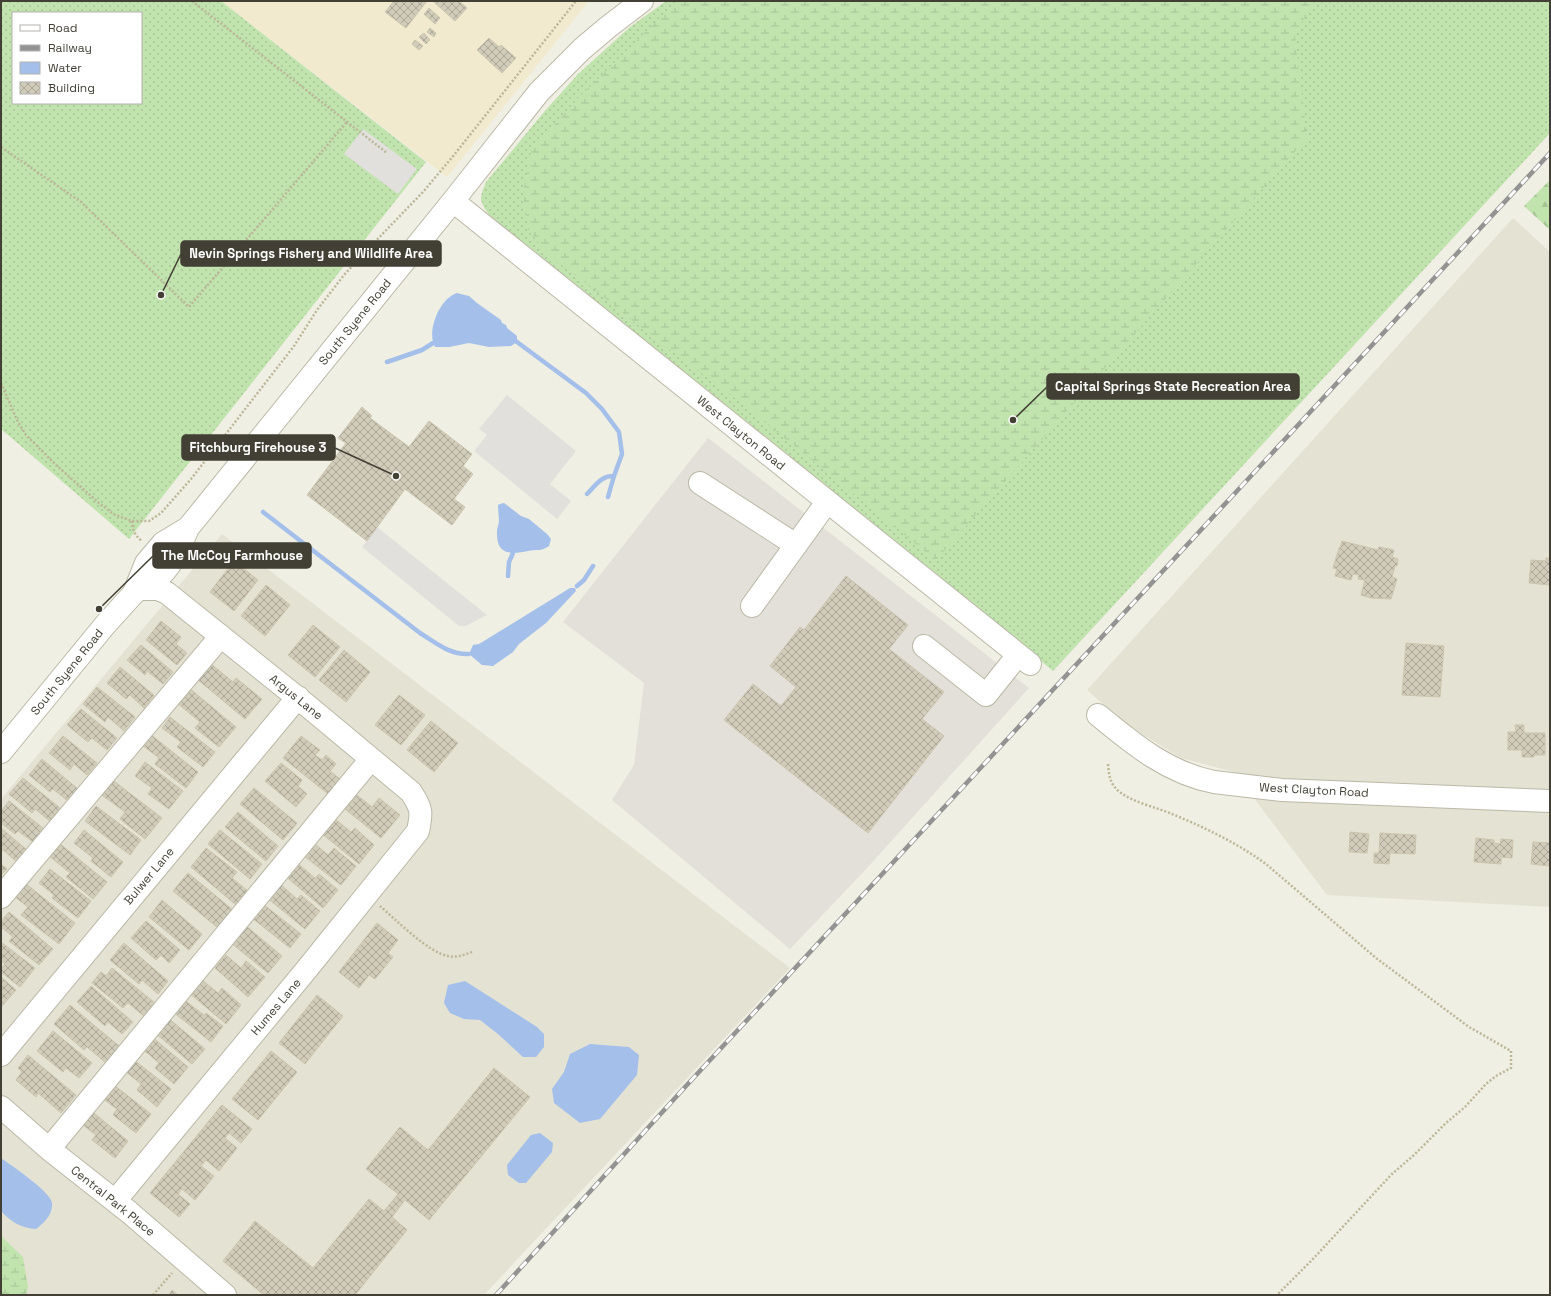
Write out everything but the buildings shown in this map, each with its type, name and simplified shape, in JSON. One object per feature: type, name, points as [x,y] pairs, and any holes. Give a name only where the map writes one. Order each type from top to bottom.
[{"type":"street","name":"South Syene Road","points":[[164,584],[188,528],[453,201],[539,92],[582,49],[642,1]]},
{"type":"street","name":"West Clayton Road","points":[[453,201],[1024,659],[986,695],[924,646]]},
{"type":"street","points":[[700,483],[796,545]]},
{"type":"street","points":[[752,606],[827,502]]},
{"type":"street","name":"South Syene Road","points":[[1,752],[105,625],[137,591],[146,563],[163,542],[188,528]]},
{"type":"street","name":"Argus Lane","points":[[137,591],[158,589],[164,584],[221,636],[298,697],[412,792],[420,805]]},
{"type":"street","points":[[1,897],[221,636]]},
{"type":"street","name":"Bulwer Lane","points":[[1,1055],[298,697]]},
{"type":"street","name":"West Clayton Road","points":[[1098,715],[1136,746],[1155,759],[1178,771],[1214,782],[1282,790],[1550,801]]},
{"type":"street","points":[[50,1149],[371,759]]},
{"type":"street","name":"Humes Lane","points":[[115,1201],[307,969],[418,831],[420,805]]},
{"type":"street","name":"Central Park Place","points":[[1,1107],[50,1149],[115,1201],[225,1295]]},
{"type":"path","points":[[192,1],[387,153]]},
{"type":"path","points":[[1,383],[17,420],[26,434],[56,465],[99,503],[115,515],[132,521],[149,520],[161,513],[191,480],[294,346],[317,310],[344,275],[428,186],[576,1]]},
{"type":"path","points":[[1,147],[81,202],[189,307],[347,122]]},
{"type":"path","points":[[132,521],[132,528],[138,538],[143,542]]},
{"type":"path","points":[[1108,764],[1109,779],[1121,793],[1147,806],[1171,814],[1224,837],[1249,851],[1376,958],[1469,1027],[1511,1051],[1511,1068],[1496,1076],[1486,1084],[1465,1107],[1392,1174],[1312,1260],[1277,1295]]},
{"type":"path","points":[[367,893],[380,906],[424,943],[438,952],[448,956],[459,957],[472,952]]},
{"type":"path","points":[[153,1295],[172,1273]]},
{"type":"shaded area","points":[[221,1],[589,1],[447,177]]},
{"type":"shaded area","points":[[363,129],[417,169],[398,194],[344,154]]},
{"type":"shaded area","points":[[1513,218],[1550,252],[1550,907],[1327,895],[1234,772],[1181,758],[1129,726],[1087,690]]},
{"type":"shaded area","points":[[507,395],[576,451],[550,484],[571,501],[557,519],[474,451],[487,435],[479,429]]},
{"type":"shaded area","points":[[708,438],[1029,688],[868,867],[790,949],[612,800],[634,765],[644,683],[563,622]]},
{"type":"shaded area","points":[[377,527],[487,615],[466,626],[459,626],[362,547]]},
{"type":"shaded area","points":[[222,534],[790,968],[484,1295],[1,1295],[1,799]]},
{"type":"green space","points":[[1,1],[221,1],[426,162],[129,539],[1,429]]},
{"type":"green space","points":[[666,1],[1550,1],[1550,133],[1053,671],[929,568],[524,248],[491,217],[484,207],[481,197],[486,182],[544,112],[578,74],[630,27]]},
{"type":"green space","points":[[677,1],[1314,1],[1295,35],[1307,138],[936,560],[726,391],[655,339],[585,282],[549,256],[528,230],[523,194],[531,151],[580,96]]},
{"type":"green space","points":[[1550,180],[1550,230],[1524,206]]},
{"type":"green space","points":[[1,1236],[23,1257],[28,1287],[26,1295],[1,1295]]},
{"type":"water","points":[[457,293],[469,296],[501,320],[507,328],[517,336],[517,342],[511,346],[489,347],[469,343],[449,347],[435,347],[432,333],[436,316],[445,301]]},
{"type":"water","points":[[504,503],[521,516],[529,519],[547,534],[551,539],[549,546],[541,550],[515,553],[505,551],[501,548],[497,539],[499,521],[498,505]]},
{"type":"water","points":[[570,588],[575,588],[576,591],[546,623],[519,644],[513,652],[493,666],[482,665],[469,654],[473,645],[479,644]]},
{"type":"water","points":[[465,981],[537,1027],[544,1034],[544,1047],[536,1057],[523,1057],[480,1020],[464,1019],[450,1013],[444,1003],[448,985]]},
{"type":"water","points":[[590,1044],[629,1047],[639,1055],[637,1075],[600,1119],[580,1123],[554,1103],[552,1089],[564,1072],[570,1054]]},
{"type":"water","points":[[540,1133],[553,1143],[552,1152],[526,1183],[519,1183],[508,1175],[507,1165],[531,1135]]},
{"type":"water","points":[[1,1158],[30,1179],[50,1198],[52,1203],[51,1211],[45,1221],[36,1229],[17,1224],[1,1211]]},
{"type":"waterway","points":[[517,342],[586,393],[602,409],[619,432],[622,454],[608,497]]},
{"type":"waterway","points":[[387,362],[422,350],[433,343]]},
{"type":"waterway","points":[[587,494],[602,479],[614,476]]},
{"type":"waterway","points":[[263,512],[420,633],[449,650],[456,653],[469,654]]},
{"type":"waterway","points":[[508,576],[509,562],[513,553]]},
{"type":"waterway","points":[[577,586],[584,580],[593,566]]},
{"type":"railway","points":[[496,1295],[686,1086],[1550,153]]},
{"type":"place","name":"Nevin Springs Fishery and Wildlife Area","points":[[161,295]]},
{"type":"place","name":"Capital Springs State Recreation Area","points":[[1013,420]]},
{"type":"place","name":"Fitchburg Firehouse 3","points":[[396,476]]},
{"type":"place","name":"The McCoy Farmhouse","points":[[99,609]]}]
